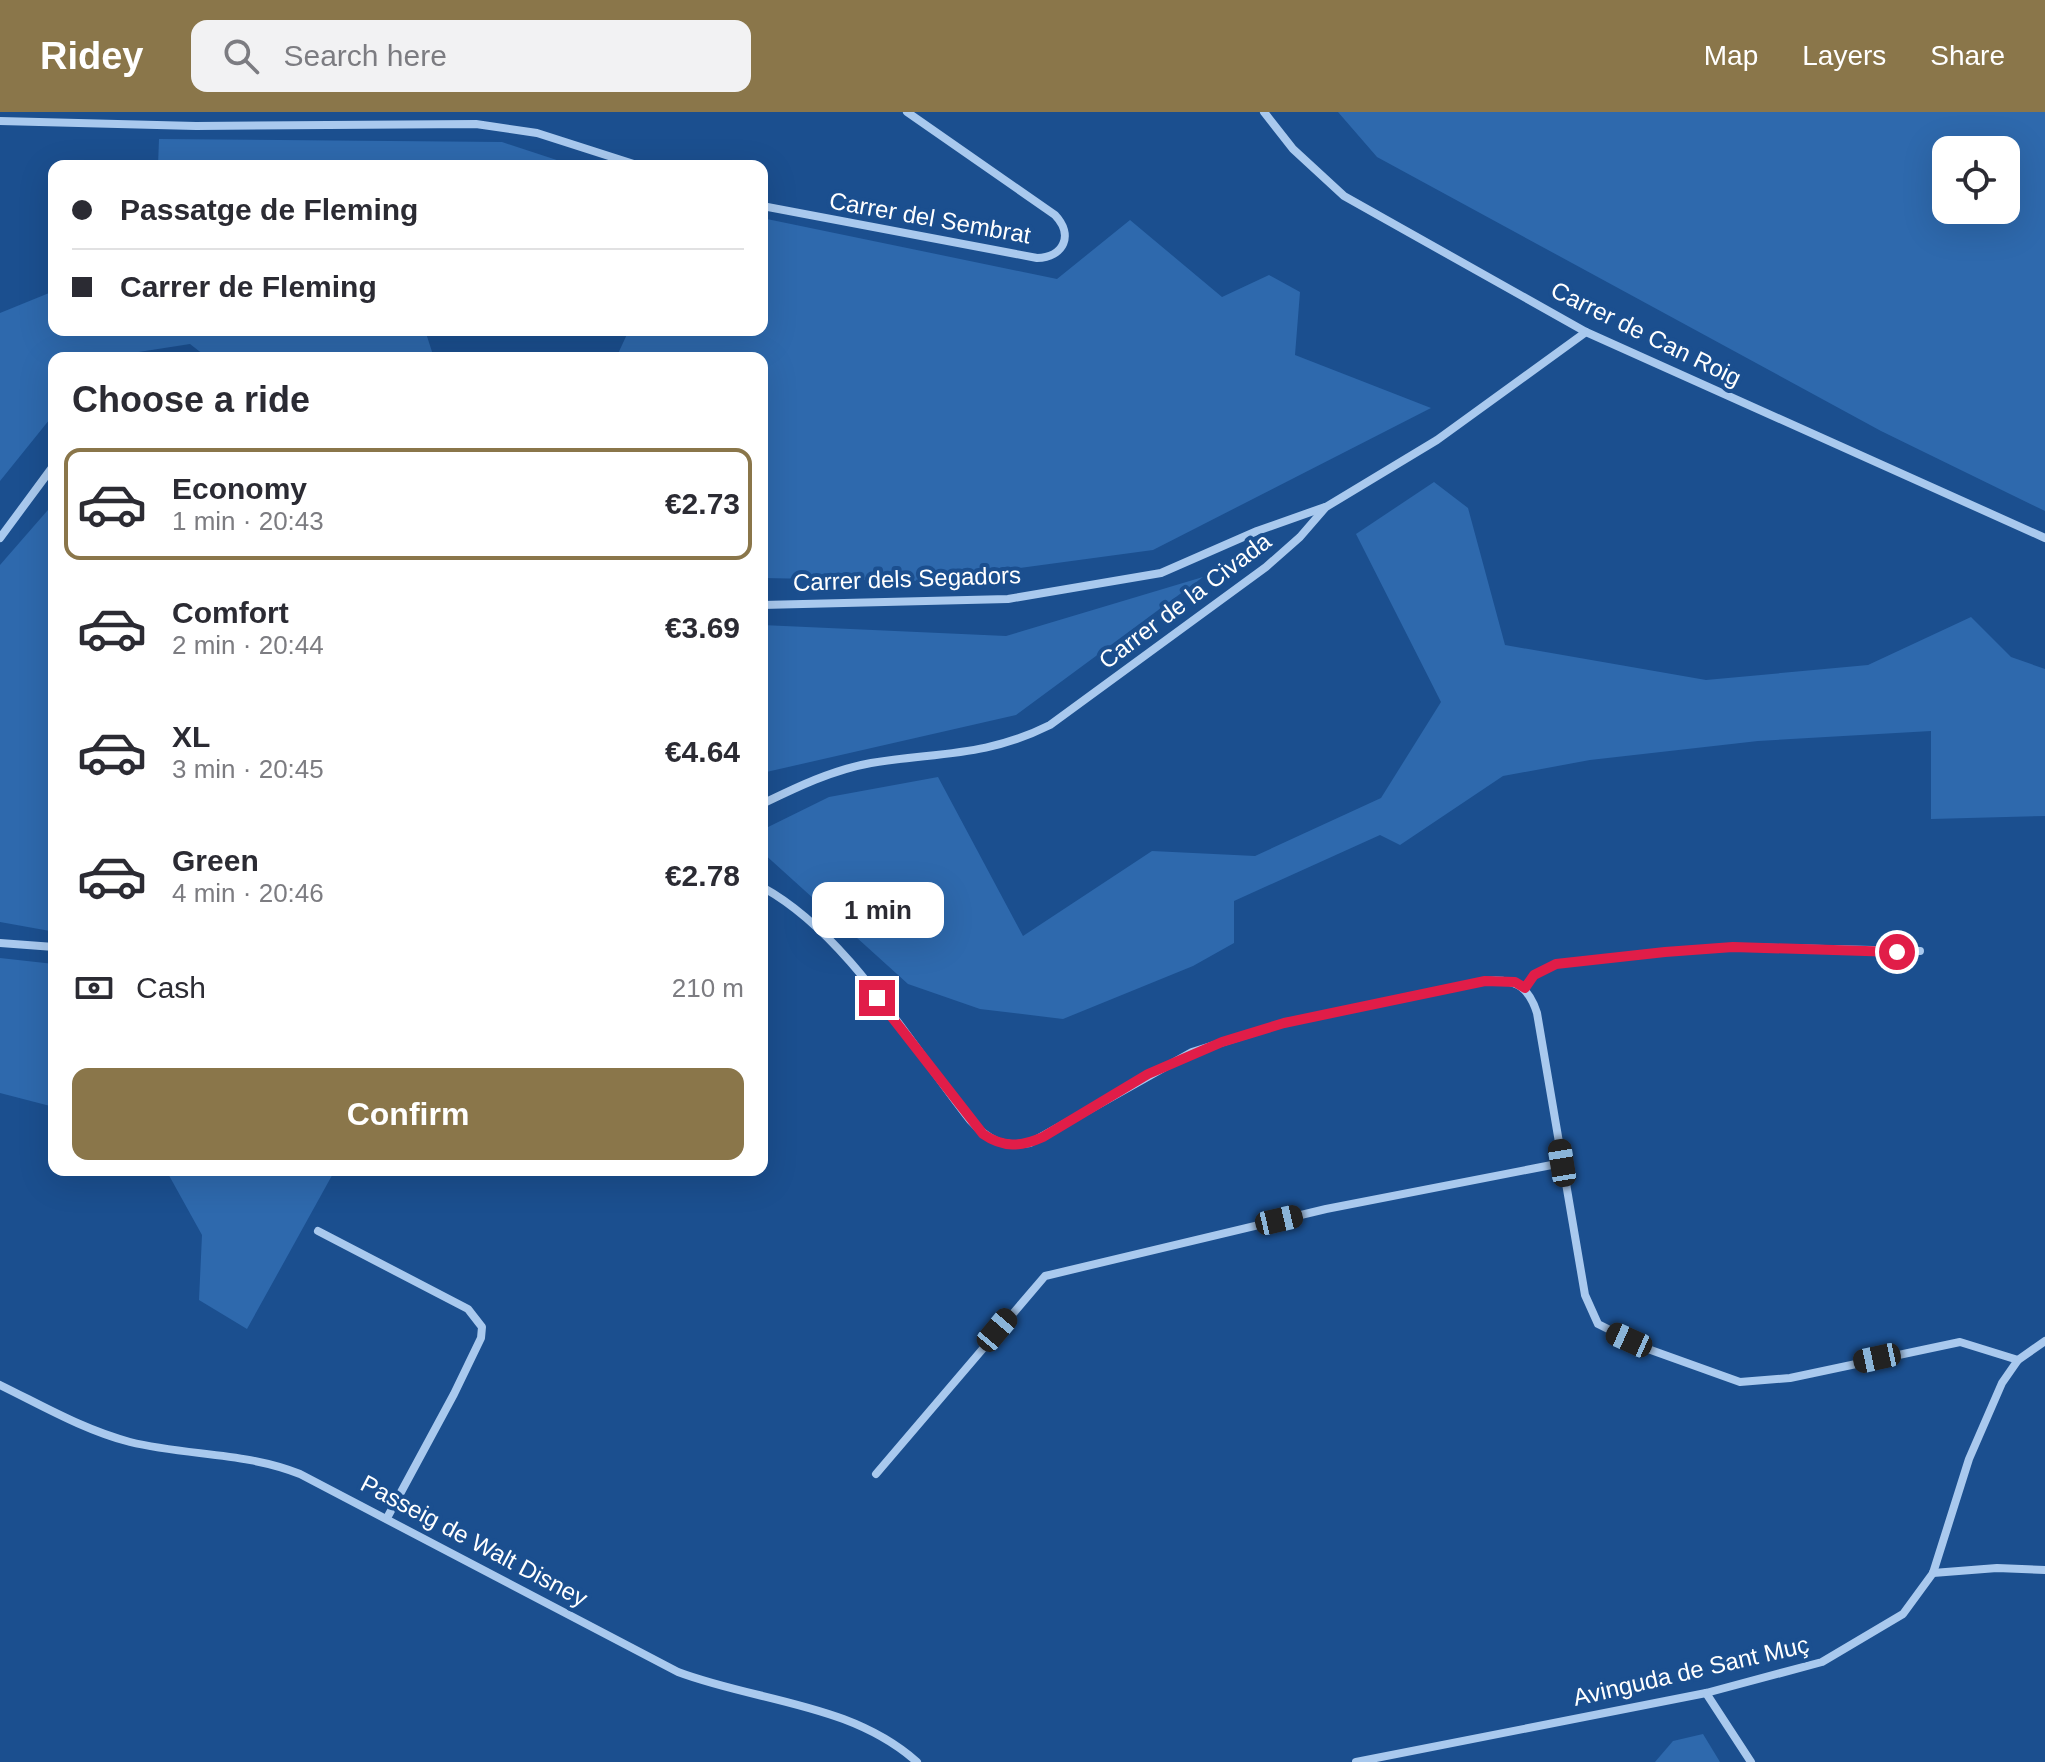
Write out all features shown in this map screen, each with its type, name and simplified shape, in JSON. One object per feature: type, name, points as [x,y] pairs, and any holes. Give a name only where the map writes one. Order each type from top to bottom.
[{"type":"street","name":"Carrer del Sembrat","points":[[768,207],[1037,258],[1048,258],[1060,251],[1067,236],[1064,225],[1055,215],[907,112]]},
{"type":"street","name":"Carrer de Can Roig","points":[[1264,112],[1293,149],[1344,196],[1586,332],[2045,538]]},
{"type":"street","points":[[0,121],[196,126],[476,124],[517,128],[621,160]]},
{"type":"street","name":"Carrer de la Civada","points":[[768,801],[840,770],[870,763],[971,752],[1027,736],[1050,725],[1266,567],[1300,537],[1326,507],[1437,440],[1586,332]]},
{"type":"street","points":[[0,538],[48,473]]},
{"type":"street","name":"Carrer dels Segadors","points":[[768,605],[1008,599],[1161,573],[1257,531],[1326,507]]},
{"type":"street","points":[[768,890],[813,921],[858,972],[970,1120],[983,1134],[1004,1145],[1030,1143],[1168,1064],[1255,1031],[1485,981],[1515,982],[1525,988],[1537,1013],[1590,1310],[1598,1324],[1648,1349],[1725,1378],[1758,1382],[1960,1342],[2018,1360]]},
{"type":"street","points":[[0,943],[48,947]]},
{"type":"street","points":[[1525,988],[1534,975],[1556,964],[1665,952],[1733,947],[1920,951]]},
{"type":"street","points":[[876,1474],[1045,1276],[1326,1209],[1562,1163]]},
{"type":"street","points":[[318,1231],[468,1309],[482,1327],[481,1338],[454,1394],[387,1518]]},
{"type":"street","name":"Avinguda de Sant Muç","points":[[1356,1762],[1706,1693],[1822,1662],[1903,1614],[1933,1573],[1969,1459],[2002,1383],[2018,1360],[2045,1341]]},
{"type":"street","name":"Passeig de Walt Disney","points":[[0,1385],[74,1422],[130,1442],[278,1465],[328,1486],[678,1672],[844,1718],[887,1738],[917,1762]]},
{"type":"street","points":[[1933,1573],[1997,1568],[2045,1570]]},
{"type":"street","points":[[1706,1693],[1751,1762]]},
{"type":"shaded area","points":[[1338,112],[2045,112],[2045,511],[1881,431],[1377,157]]},
{"type":"shaded area","points":[[159,139],[502,142],[557,160],[158,160]]},
{"type":"shaded area","points":[[768,219],[1057,279],[1130,220],[1222,297],[1269,275],[1300,292],[1295,355],[1431,408],[1153,550],[923,581],[768,578],[768,352],[619,352],[626,336],[768,336]]},
{"type":"shaded area","points":[[48,293],[48,336],[427,336],[432,352],[200,352],[190,344],[139,352],[48,352],[48,421],[0,481],[0,313]]},
{"type":"shaded area","points":[[1434,482],[1468,508],[1505,645],[1706,680],[1868,665],[1971,617],[2011,657],[2045,669],[2045,816],[1931,819],[1931,731],[1758,741],[1590,760],[1503,776],[1400,845],[1380,835],[1234,901],[1234,943],[1193,966],[1063,1019],[980,1009],[908,984],[768,857],[768,827],[829,797],[938,777],[1023,936],[1152,851],[1255,856],[1381,798],[1441,702],[1356,534]]},
{"type":"shaded area","points":[[48,510],[48,931],[0,922],[0,565]]},
{"type":"shaded area","points":[[1203,577],[1016,715],[768,772],[768,625],[1006,636]]},
{"type":"shaded area","points":[[0,958],[48,963],[48,1105],[0,1093]]},
{"type":"shaded area","points":[[169,1176],[332,1176],[247,1329],[199,1300],[202,1235]]},
{"type":"shaded area","points":[[1703,1734],[1720,1762],[1655,1762],[1673,1741]]},
{"type":"route","points":[[877,998],[983,1134],[994,1142],[1016,1145],[1043,1137],[1148,1074],[1192,1052],[1306,1018],[1485,981],[1515,982],[1525,988],[1543,967],[1578,961],[1733,947],[1897,952]]}]
